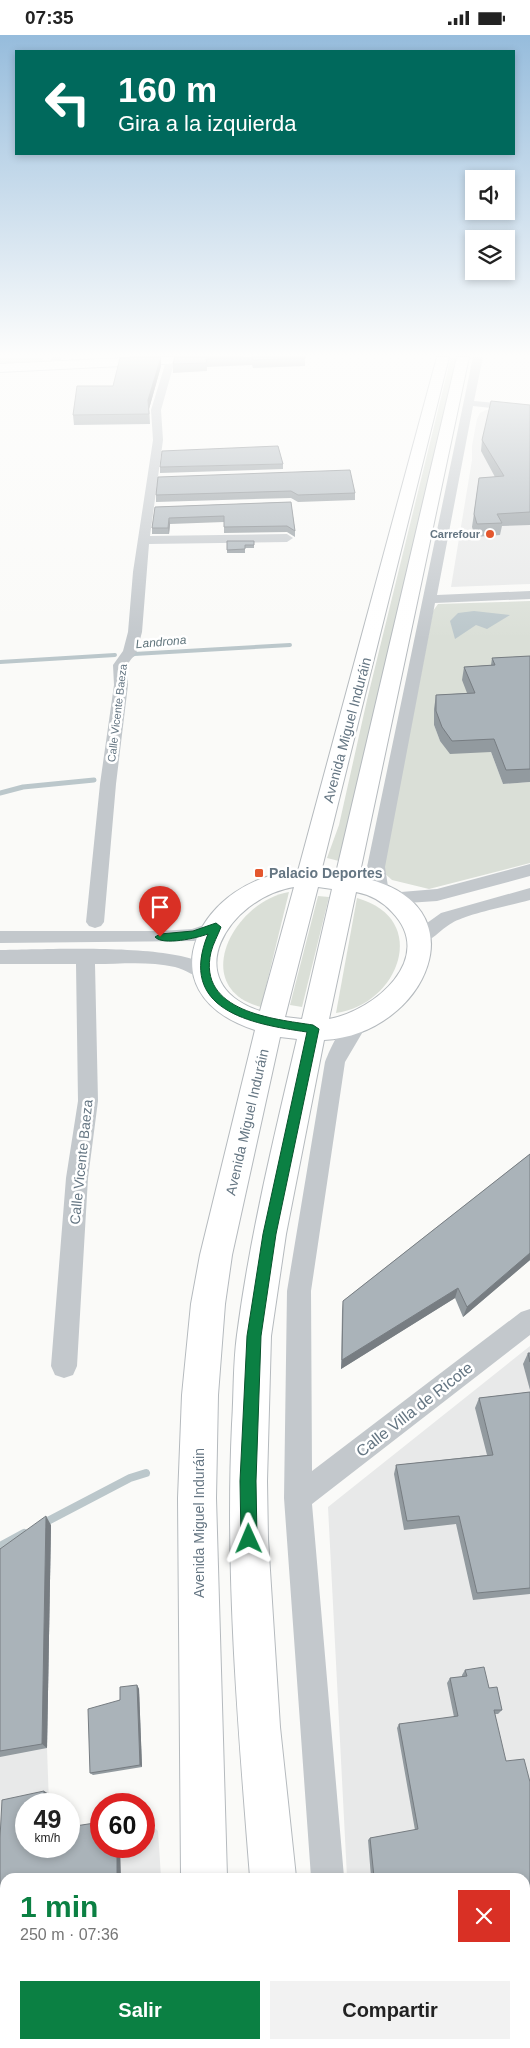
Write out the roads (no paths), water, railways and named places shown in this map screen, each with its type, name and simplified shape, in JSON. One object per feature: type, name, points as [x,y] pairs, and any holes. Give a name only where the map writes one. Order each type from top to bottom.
[{"type":"main road","name":"Avenida Miguel Induráin","points":[[204,1873],[197,1498],[200,1395],[208,1305],[216,1255],[236,1162],[419,451]]},
{"type":"main road","points":[[273,1873],[259,1727],[249,1539],[251,1376],[254,1336],[270,1234],[313,1029],[442,451]]},
{"type":"main road","points":[[309,878],[345,883],[387,894],[410,914],[419,938],[418,960],[403,991],[379,1012],[341,1029],[313,1029],[271,1023],[241,1014],[221,1001],[210,987],[204,972],[205,952],[216,927],[232,907],[253,891],[277,881],[309,878]]},
{"type":"street","name":"Calle Vicente Baeza","points":[[95,922],[108,784],[121,685],[119,679],[120,665],[130,651],[135,632],[139,572],[144,540],[154,507],[161,451]]},
{"type":"street","points":[[459,451],[376,867],[387,894],[437,895],[530,870]]},
{"type":"street","points":[[144,540],[287,538]]},
{"type":"street","points":[[430,599],[530,595]]},
{"type":"street","points":[[419,938],[447,917],[530,894]]},
{"type":"street","points":[[0,937],[160,937],[194,935],[216,927]]},
{"type":"street","points":[[0,957],[170,959],[204,972]]},
{"type":"street","name":"Calle Vicente Baeza","points":[[64,1366],[77,1178],[88,1101],[85,957]]},
{"type":"street","points":[[327,1873],[298,1498],[299,1291],[335,1062],[343,1044],[358,1023]]},
{"type":"street","name":"Calle Villa de Ricote","points":[[298,1498],[530,1320]]},
{"type":"waterway","name":"Landrona","points":[[128,658],[134,654],[290,645]]},
{"type":"waterway","name":"Landrona","points":[[0,662],[115,655]]},
{"type":"waterway","name":"Landrona","points":[[0,793],[23,787],[94,780]]},
{"type":"waterway","points":[[42,1524],[130,1478],[146,1473]]},
{"type":"waterway","points":[[0,1546],[24,1533]]},
{"type":"place","name":"Carrefour","points":[[490,534]]},
{"type":"place","name":"Palacio Deportes","points":[[259,873]]}]
